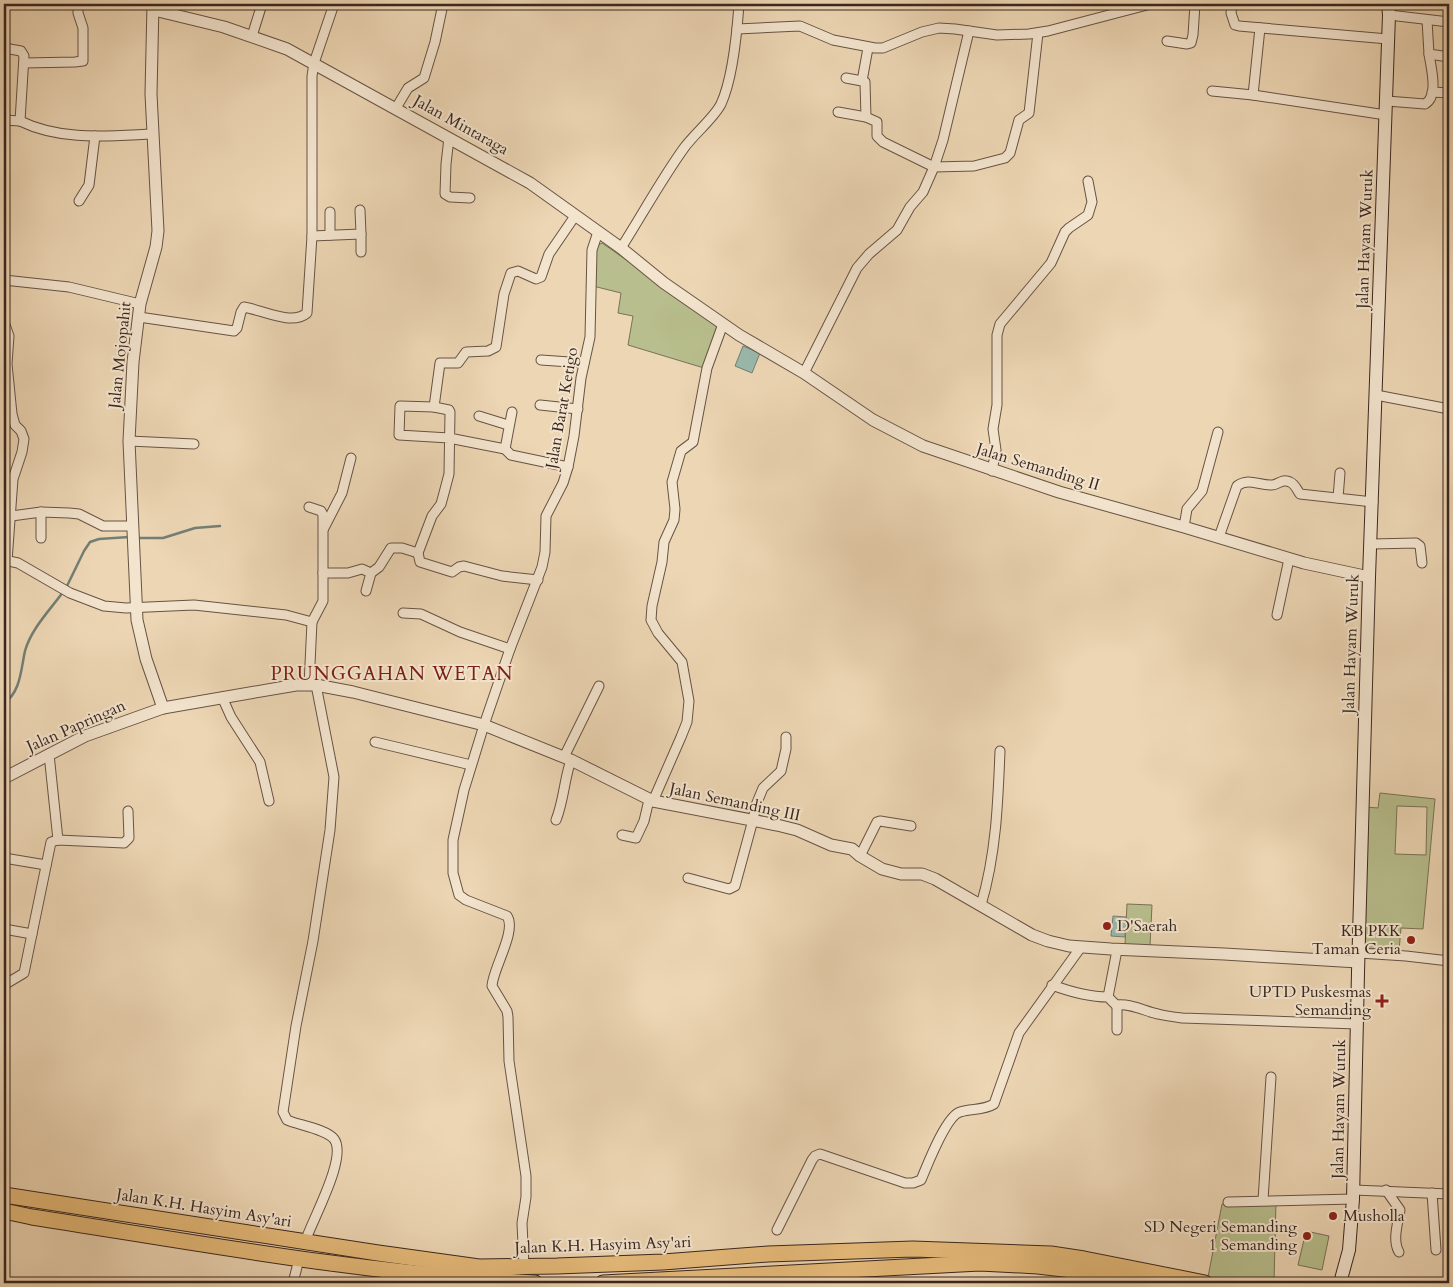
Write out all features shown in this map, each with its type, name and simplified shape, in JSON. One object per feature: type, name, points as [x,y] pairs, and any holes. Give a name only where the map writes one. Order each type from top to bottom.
[{"type":"highway","name":"Jalan K.H. Hasyim Asy'ari","points":[[4,1196],[478,1267],[663,1262],[768,1254],[913,1249],[1022,1252],[1084,1259],[1205,1283]]},
{"type":"highway","points":[[4,1211],[300,1259],[459,1279],[535,1283]]},
{"type":"highway","points":[[152,1218],[157,1224],[164,1226],[234,1239],[236,1241],[235,1246],[226,1247]]},
{"type":"highway","points":[[255,1234],[246,1236],[245,1241],[331,1255],[345,1264]]},
{"type":"highway","points":[[663,1262],[652,1266],[652,1271],[740,1269],[747,1270],[754,1275]]},
{"type":"highway","points":[[603,1283],[899,1266],[1009,1264],[1072,1270],[1136,1283]]},
{"type":"highway","points":[[557,1266],[570,1272],[644,1272],[644,1277],[634,1282]]},
{"type":"main road","name":"Jalan Hayam Wuruk","points":[[1340,1283],[1349,1250],[1354,1194],[1358,958],[1369,577],[1372,544],[1387,101],[1388,10]]},
{"type":"street","points":[[24,63],[83,61],[83,28],[78,13],[78,4]]},
{"type":"street","points":[[252,36],[262,4]]},
{"type":"street","points":[[139,317],[234,331],[238,328],[241,312],[244,307],[297,318],[302,317],[307,312],[312,236],[311,98],[314,63],[334,4]]},
{"type":"street","points":[[396,108],[408,88],[424,78],[435,42],[443,4]]},
{"type":"street","points":[[621,248],[683,149],[720,106],[727,86],[737,29],[739,4]]},
{"type":"street","points":[[737,29],[800,26],[834,40],[868,48],[883,48],[934,29],[944,28],[1007,36],[1038,33],[1117,8],[1151,4]]},
{"type":"street","points":[[1167,41],[1191,43],[1195,4]]},
{"type":"street","points":[[1232,4],[1231,13],[1235,25],[1388,39]]},
{"type":"street","name":"Jalan Mintaraga","points":[[154,7],[224,27],[288,49],[396,108],[530,183],[621,248],[664,283],[723,324]]},
{"type":"street","name":"Jalan Mojopahit","points":[[154,7],[151,94],[158,239],[140,304],[133,362],[129,441],[136,607],[146,659],[163,708]]},
{"type":"street","points":[[1388,10],[1427,20],[1449,22]]},
{"type":"street","points":[[1387,101],[1424,104],[1429,101],[1432,92],[1427,20]]},
{"type":"street","points":[[1253,95],[1260,28]]},
{"type":"street","points":[[804,373],[857,268],[869,254],[897,230],[910,207],[923,192],[943,140],[969,31]]},
{"type":"street","points":[[838,112],[866,117],[877,122],[877,136],[883,142],[934,167],[974,166],[1005,158],[1010,153],[1018,120],[1029,112],[1038,33]]},
{"type":"street","points":[[4,48],[22,52],[24,56],[20,121]]},
{"type":"street","points":[[862,81],[868,48]]},
{"type":"street","points":[[1429,54],[1449,56]]},
{"type":"street","points":[[846,78],[865,82],[866,117]]},
{"type":"street","points":[[1212,91],[1253,95],[1386,115]]},
{"type":"street","points":[[1432,92],[1449,93]]},
{"type":"street","points":[[4,120],[20,121],[58,133],[95,136],[152,134]]},
{"type":"street","points":[[79,201],[89,185],[95,136]]},
{"type":"street","points":[[449,138],[445,194],[450,197],[470,198]]},
{"type":"street","points":[[992,470],[996,450],[993,429],[997,404],[998,329],[1003,318],[1026,295],[1051,264],[1065,232],[1088,215],[1092,202],[1088,181]]},
{"type":"street","points":[[360,210],[361,252]]},
{"type":"street","points":[[330,212],[330,235]]},
{"type":"street","points":[[434,407],[439,363],[458,363],[466,352],[488,351],[496,346],[504,294],[511,273],[518,271],[534,279],[539,279],[542,276],[549,254],[575,216]]},
{"type":"street","name":"Jalan Barat Ketigo","points":[[524,1267],[522,1223],[526,1197],[526,1176],[509,1061],[508,1017],[507,1011],[492,986],[506,942],[510,922],[504,915],[461,896],[456,889],[453,873],[453,840],[471,765],[510,649],[538,580],[545,556],[546,516],[563,483],[568,467],[590,331],[592,250],[598,232]]},
{"type":"street","points":[[312,236],[361,234]]},
{"type":"street","points":[[4,280],[70,287],[140,304]]},
{"type":"street","points":[[4,322],[9,336],[7,364],[12,414],[15,425],[21,431],[24,438],[22,452],[12,479],[7,517],[6,560],[18,562],[70,593],[104,606],[120,608],[194,605],[286,615],[312,622]]},
{"type":"street","points":[[622,835],[636,838],[687,722],[689,701],[682,662],[652,624],[652,606],[662,562],[664,542],[674,520],[675,509],[672,482],[678,458],[681,451],[693,442],[707,368],[723,324]]},
{"type":"street","name":"Jalan Semanding II","points":[[723,324],[804,373],[851,406],[903,436],[940,453],[1059,492],[1220,537],[1289,559],[1369,577]]},
{"type":"street","points":[[541,360],[584,363]]},
{"type":"street","points":[[1376,395],[1449,409]]},
{"type":"street","points":[[540,405],[578,409]]},
{"type":"street","points":[[538,580],[502,576],[464,566],[452,572],[420,562],[418,553],[432,516],[441,504],[449,474],[449,438],[450,412],[446,409],[434,407],[400,406],[398,435],[449,438],[505,449],[514,456],[568,467]]},
{"type":"street","points":[[505,449],[508,425],[512,412]]},
{"type":"street","points":[[479,416],[508,425]]},
{"type":"street","points":[[1184,527],[1187,509],[1202,491],[1218,432]]},
{"type":"street","points":[[129,441],[194,444]]},
{"type":"street","points":[[323,530],[342,493],[351,458]]},
{"type":"street","points":[[1338,498],[1340,473]]},
{"type":"street","points":[[1220,537],[1237,486],[1242,483],[1254,482],[1272,486],[1279,482],[1288,481],[1293,483],[1300,494],[1373,502]]},
{"type":"street","points":[[305,1242],[310,1226],[332,1177],[337,1158],[334,1139],[324,1132],[287,1120],[284,1112],[296,1026],[313,941],[330,830],[334,777],[312,685],[312,622],[323,601],[323,530],[322,512],[309,506]]},
{"type":"street","points":[[7,517],[41,512],[79,514],[103,526],[133,526]]},
{"type":"street","points":[[41,512],[41,538]]},
{"type":"street","points":[[1372,544],[1416,543],[1420,546],[1422,563]]},
{"type":"street","points":[[366,591],[371,574],[379,567],[392,548],[402,548],[418,553]]},
{"type":"street","points":[[1276,615],[1289,559]]},
{"type":"street","points":[[323,573],[348,573],[362,569],[371,574]]},
{"type":"street","points":[[403,613],[421,614],[460,632],[510,649]]},
{"type":"street","name":"Jalan Papringan","points":[[4,778],[95,732],[163,708],[296,685],[312,685]]},
{"type":"street","name":"Jalan Semanding III","points":[[312,685],[382,698],[484,725],[567,758],[651,801],[797,830],[832,845],[852,849],[882,869],[901,874],[922,874],[935,879],[1032,935],[1048,941],[1081,947],[1117,950],[1358,958]]},
{"type":"street","points":[[556,820],[562,806],[567,758],[599,686]]},
{"type":"street","points":[[222,697],[231,717],[260,762],[269,801]]},
{"type":"street","points":[[688,878],[729,889],[735,886],[756,804],[763,788],[781,771],[784,765],[786,737]]},
{"type":"street","points":[[375,742],[471,765]]},
{"type":"street","points":[[982,905],[995,847],[1000,751]]},
{"type":"street","points":[[50,754],[58,840]]},
{"type":"street","points":[[4,986],[24,973],[50,845],[58,840],[124,843],[129,838],[128,811]]},
{"type":"street","points":[[860,856],[877,822],[911,826]]},
{"type":"street","points":[[4,858],[46,865]]},
{"type":"street","points":[[4,929],[32,934]]},
{"type":"street","points":[[777,1230],[812,1160],[820,1154],[905,1183],[921,1180],[941,1135],[955,1114],[989,1107],[994,1104],[1020,1033],[1081,947]]},
{"type":"street","points":[[1108,997],[1117,950]]},
{"type":"street","points":[[1358,958],[1406,956],[1449,961]]},
{"type":"street","points":[[1052,986],[1077,994],[1108,997],[1116,1005],[1117,1030]]},
{"type":"street","points":[[1116,1005],[1122,1004],[1157,1014],[1182,1018],[1357,1024]]},
{"type":"street","points":[[1263,1200],[1271,1077]]},
{"type":"street","points":[[1386,1190],[1400,1210],[1396,1238],[1396,1248],[1399,1252]]},
{"type":"street","points":[[1228,1202],[1354,1194],[1386,1190],[1449,1194]]},
{"type":"street","points":[[1432,1193],[1436,1250]]},
{"type":"street","points":[[293,1283],[300,1259]]},
{"type":"green space","points":[[602,243],[720,325],[704,368],[628,345],[633,316],[618,313],[621,293],[593,286],[593,255],[598,245]]},
{"type":"green space","points":[[1380,793],[1435,799],[1423,929],[1401,928],[1399,951],[1361,948],[1366,807],[1378,808]],"holes":[[[1397,806],[1427,807],[1426,855],[1395,854]]]},
{"type":"green space","points":[[1127,904],[1152,905],[1150,946],[1125,945]]},
{"type":"green space","points":[[1276,1201],[1274,1283],[1237,1283],[1208,1277],[1222,1204]]},
{"type":"green space","points":[[1306,1231],[1329,1236],[1322,1270],[1298,1265]]},
{"type":"shaded area","points":[[743,346],[760,353],[752,373],[735,366]]},
{"type":"shaded area","points":[[1113,916],[1126,917],[1125,937],[1111,936]]},
{"type":"waterway","points":[[137,538],[163,538],[195,528],[220,526]]},
{"type":"waterway","points":[[66,588],[90,542],[99,539],[129,537]]},
{"type":"waterway","points":[[4,703],[14,693],[17,686],[25,651],[32,635],[63,592]]},
{"type":"place","name":"D'Saerah","points":[[1107,926]]},
{"type":"place","name":"KB PKK Taman Ceria","points":[[1411,940]]},
{"type":"place","name":"UPTD Puskesmas Semanding","points":[[1382,1001]]},
{"type":"place","name":"Musholla","points":[[1333,1216]]},
{"type":"place","name":"SD Negeri Semanding 1 Semanding","points":[[1307,1236]]},
{"type":"district","name":"PRUNGGAHAN WETAN","points":[[392,674]]}]
